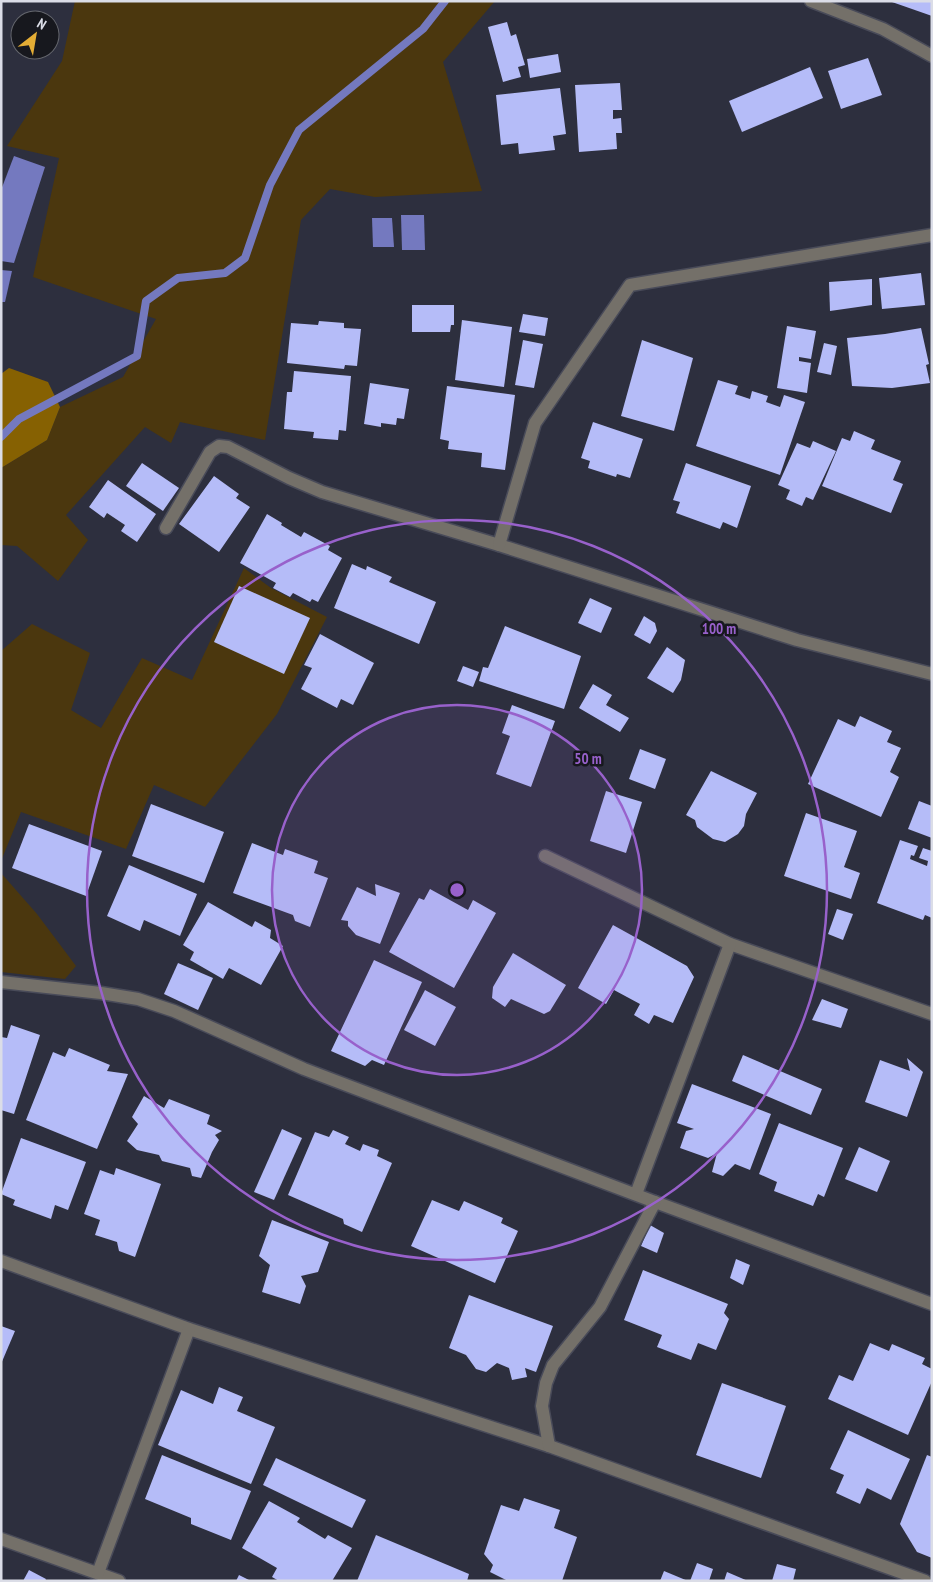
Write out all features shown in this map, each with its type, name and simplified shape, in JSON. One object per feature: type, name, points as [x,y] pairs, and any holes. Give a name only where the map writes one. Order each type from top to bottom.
[{"type":"street","points":[[811,1],[883,29],[932,56]]},
{"type":"street","points":[[499,544],[535,423],[630,285],[932,235]]},
{"type":"street","points":[[166,528],[210,452],[220,446],[228,446],[289,478],[322,492],[499,544],[797,640],[932,674]]},
{"type":"street","points":[[544,856],[730,944],[932,1014]]},
{"type":"street","points":[[636,1194],[730,944]]},
{"type":"street","points":[[1,982],[101,993],[138,1000],[174,1011],[304,1069],[655,1202],[932,1304]]},
{"type":"street","points":[[549,1446],[542,1406],[546,1383],[553,1365],[600,1308],[655,1202]]},
{"type":"street","points":[[1,1261],[189,1329],[549,1446],[925,1581]]},
{"type":"street","points":[[98,1573],[189,1329]]},
{"type":"street","points":[[1,1539],[119,1581]]},
{"type":"shaded area","points":[[75,1],[495,1],[443,62],[482,191],[375,197],[330,189],[301,220],[265,440],[180,422],[171,443],[145,427],[66,515],[88,540],[58,581],[17,546],[1,545],[1,468],[47,440],[60,407],[123,377],[156,319],[33,277],[59,158],[7,146],[62,61]]},
{"type":"shaded area","points":[[9,368],[48,382],[60,407],[47,440],[1,468],[1,374]]},
{"type":"shaded area","points":[[244,568],[271,588],[327,617],[277,714],[205,807],[154,785],[126,849],[21,812],[1,861],[1,651],[32,624],[90,653],[71,710],[101,728],[142,658],[192,680]]},
{"type":"shaded area","points":[[1,873],[37,914],[76,966],[65,979],[1,972]]},
{"type":"water","points":[[14,156],[45,167],[14,263],[1,261],[1,190]]},
{"type":"water","points":[[401,215],[424,215],[425,250],[402,250]]},
{"type":"water","points":[[372,218],[392,218],[394,247],[373,247]]},
{"type":"water","points":[[1,270],[12,271],[5,302],[1,302]]},
{"type":"building","points":[[932,1],[932,16],[892,2]]},
{"type":"building","points":[[507,22],[511,36],[516,34],[525,65],[518,67],[521,77],[503,82],[488,27]]},
{"type":"building","points":[[558,54],[561,72],[530,78],[527,59]]},
{"type":"building","points":[[868,58],[882,95],[841,109],[828,71]]},
{"type":"building","points":[[810,67],[823,98],[742,132],[729,101]]},
{"type":"building","points":[[620,83],[622,110],[613,110],[613,119],[621,118],[622,133],[616,133],[617,149],[579,152],[575,85]]},
{"type":"building","points":[[560,88],[566,134],[553,136],[555,150],[519,154],[518,143],[501,145],[496,95]]},
{"type":"building","points":[[921,273],[925,305],[882,309],[879,278]]},
{"type":"building","points":[[872,279],[872,305],[830,311],[829,282]]},
{"type":"building","points":[[412,305],[454,305],[454,325],[451,325],[450,332],[412,332]]},
{"type":"building","points":[[523,314],[548,318],[545,336],[519,332]]},
{"type":"building","points":[[462,320],[512,327],[504,387],[455,380]]},
{"type":"building","points":[[319,321],[344,323],[344,328],[361,329],[357,366],[345,365],[344,369],[287,363],[291,323],[318,325]]},
{"type":"building","points":[[787,326],[816,331],[811,359],[799,357],[799,361],[811,363],[807,393],[777,388]]},
{"type":"building","points":[[921,328],[929,364],[926,365],[930,383],[892,388],[852,386],[847,338]]},
{"type":"building","points":[[523,340],[543,344],[534,388],[515,385]]},
{"type":"building","points":[[642,340],[693,358],[674,431],[621,416]]},
{"type":"building","points":[[824,343],[837,346],[831,375],[817,372]]},
{"type":"building","points":[[294,371],[351,376],[346,431],[339,430],[338,440],[313,438],[314,432],[284,429],[287,392],[292,392]]},
{"type":"building","points":[[718,380],[738,386],[735,394],[750,399],[752,391],[768,396],[766,402],[780,407],[784,395],[805,402],[780,475],[696,446]]},
{"type":"building","points":[[370,383],[409,389],[404,419],[397,418],[396,425],[381,423],[381,427],[364,424]]},
{"type":"building","points":[[447,386],[515,395],[505,470],[481,467],[482,453],[448,449],[449,441],[440,439]]},
{"type":"building","points":[[593,422],[643,439],[630,478],[617,474],[616,477],[588,468],[590,461],[581,458]]},
{"type":"building","points":[[854,431],[875,440],[871,449],[901,461],[893,480],[903,484],[891,513],[822,486],[842,438],[850,441]]},
{"type":"building","points":[[813,441],[836,451],[813,500],[806,497],[802,506],[786,499],[790,490],[778,485],[797,443],[810,448]]},
{"type":"building","points":[[142,463],[179,488],[163,511],[126,486]]},
{"type":"building","points":[[686,463],[751,486],[737,528],[723,522],[720,529],[676,513],[680,502],[673,500]]},
{"type":"building","points":[[214,476],[239,494],[236,498],[250,507],[219,552],[179,524]]},
{"type":"building","points":[[108,480],[156,514],[137,542],[121,531],[125,525],[107,513],[104,518],[89,507]]},
{"type":"building","points":[[267,514],[301,537],[304,532],[330,546],[328,550],[342,558],[318,602],[312,599],[310,602],[293,593],[290,597],[273,588],[276,583],[240,563]]},
{"type":"building","points":[[352,564],[366,570],[367,566],[392,577],[389,582],[436,602],[419,644],[334,608]]},
{"type":"building","points":[[239,586],[310,618],[284,674],[214,642]]},
{"type":"building","points":[[590,598],[612,608],[601,633],[578,623]]},
{"type":"building","points":[[644,616],[655,623],[657,631],[650,644],[634,635]]},
{"type":"building","points":[[505,626],[581,656],[564,709],[479,681],[483,667],[488,668]]},
{"type":"building","points":[[320,634],[374,663],[353,705],[341,699],[337,708],[301,689],[312,668],[304,665]]},
{"type":"building","points":[[667,647],[685,660],[681,680],[673,693],[647,678]]},
{"type":"building","points":[[463,666],[479,672],[473,687],[457,681]]},
{"type":"building","points":[[593,684],[612,695],[606,705],[629,718],[620,732],[579,708]]},
{"type":"building","points":[[512,705],[555,721],[531,787],[496,774],[510,736],[502,733]]},
{"type":"building","points":[[860,716],[892,731],[887,742],[901,748],[890,772],[899,777],[881,817],[808,784],[838,719],[855,727]]},
{"type":"building","points":[[640,749],[666,759],[655,789],[629,779]]},
{"type":"building","points":[[711,771],[757,793],[746,814],[744,826],[738,834],[725,842],[713,839],[697,827],[695,820],[686,815]]},
{"type":"building","points":[[606,791],[642,802],[626,853],[590,841]]},
{"type":"building","points":[[919,801],[932,806],[932,838],[908,829]]},
{"type":"building","points":[[151,804],[224,832],[204,883],[132,856]]},
{"type":"building","points":[[806,813],[857,831],[844,867],[860,873],[851,899],[784,876]]},
{"type":"building","points":[[29,824],[102,851],[86,896],[12,868]]},
{"type":"building","points":[[900,840],[918,846],[914,856],[911,855],[910,859],[927,866],[928,861],[919,858],[923,848],[932,851],[932,918],[925,915],[923,920],[877,903]]},
{"type":"building","points":[[252,843],[283,855],[285,849],[318,861],[314,873],[328,878],[310,927],[295,921],[293,915],[233,893]]},
{"type":"building","points":[[129,865],[197,894],[180,936],[144,920],[140,931],[107,916]]},
{"type":"building","points":[[375,884],[400,893],[380,944],[356,935],[348,926],[348,921],[341,920],[357,887],[376,896]]},
{"type":"building","points":[[430,889],[468,910],[473,900],[496,913],[454,988],[389,952],[419,898],[424,900]]},
{"type":"building","points":[[208,902],[252,927],[255,921],[271,930],[270,938],[283,946],[261,985],[229,968],[223,979],[190,960],[194,952],[183,945]]},
{"type":"building","points":[[837,909],[853,914],[843,940],[828,934]]},
{"type":"building","points":[[613,925],[687,966],[694,977],[673,1023],[654,1015],[649,1024],[634,1015],[640,1004],[614,990],[606,1004],[578,988]]},
{"type":"building","points":[[513,953],[566,985],[550,1011],[544,1014],[511,999],[505,1007],[492,998],[493,987]]},
{"type":"building","points":[[374,960],[422,982],[384,1065],[372,1060],[365,1066],[331,1051]]},
{"type":"building","points":[[178,963],[213,978],[198,1010],[164,994]]},
{"type":"building","points":[[425,990],[456,1007],[435,1046],[404,1030]]},
{"type":"building","points":[[822,999],[848,1009],[841,1028],[812,1020]]},
{"type":"building","points":[[11,1025],[40,1035],[14,1114],[1,1110],[1,1037],[7,1038]]},
{"type":"building","points":[[69,1048],[110,1065],[107,1071],[128,1074],[97,1149],[26,1120],[53,1052],[65,1057]]},
{"type":"building","points":[[743,1055],[822,1089],[811,1115],[732,1081]]},
{"type":"building","points":[[907,1058],[923,1072],[907,1117],[865,1102],[880,1060],[910,1071]]},
{"type":"building","points":[[692,1084],[771,1114],[750,1170],[735,1164],[723,1176],[712,1172],[717,1153],[708,1158],[680,1148],[686,1131],[694,1129],[677,1123]]},
{"type":"building","points":[[144,1096],[164,1108],[169,1099],[210,1115],[207,1124],[222,1131],[215,1135],[219,1140],[201,1178],[192,1176],[190,1168],[162,1161],[159,1155],[137,1150],[127,1141],[138,1124],[132,1117]]},
{"type":"building","points":[[779,1123],[843,1148],[824,1197],[818,1194],[813,1206],[774,1191],[777,1182],[759,1174]]},
{"type":"building","points":[[282,1129],[302,1138],[274,1200],[254,1192]]},
{"type":"building","points":[[333,1130],[349,1137],[345,1144],[360,1151],[363,1144],[379,1150],[377,1156],[392,1163],[362,1232],[344,1224],[343,1219],[288,1195],[315,1132],[329,1137]]},
{"type":"building","points":[[21,1138],[86,1162],[68,1210],[55,1205],[51,1219],[13,1205],[15,1200],[1,1194]]},
{"type":"building","points":[[859,1147],[890,1161],[877,1192],[845,1179]]},
{"type":"building","points":[[116,1168],[161,1184],[135,1257],[119,1251],[117,1242],[95,1235],[100,1220],[84,1214],[100,1170],[114,1175]]},
{"type":"building","points":[[432,1200],[459,1211],[464,1201],[503,1218],[501,1223],[518,1231],[495,1283],[411,1246]]},
{"type":"building","points":[[272,1220],[329,1242],[318,1272],[301,1276],[306,1286],[300,1304],[262,1292],[270,1265],[259,1256]]},
{"type":"building","points":[[650,1225],[664,1233],[657,1253],[641,1246]]},
{"type":"building","points":[[736,1259],[750,1265],[743,1285],[730,1278]]},
{"type":"building","points":[[643,1270],[728,1304],[724,1313],[729,1319],[716,1350],[698,1343],[691,1360],[657,1347],[662,1335],[624,1320]]},
{"type":"building","points":[[469,1295],[553,1326],[536,1372],[525,1368],[527,1377],[512,1380],[509,1368],[497,1363],[486,1372],[476,1369],[466,1355],[449,1348]]},
{"type":"building","points":[[1,1326],[15,1331],[1,1364]]},
{"type":"building","points":[[870,1343],[889,1351],[892,1344],[925,1358],[922,1364],[932,1369],[932,1381],[908,1435],[828,1399],[839,1375],[853,1381]]},
{"type":"building","points":[[722,1383],[786,1406],[761,1478],[696,1455]]},
{"type":"building","points":[[219,1387],[243,1397],[237,1411],[275,1427],[251,1484],[158,1445],[181,1390],[213,1404]]},
{"type":"building","points":[[848,1430],[910,1459],[891,1500],[867,1488],[860,1504],[836,1493],[844,1475],[830,1469]]},
{"type":"building","points":[[162,1455],[251,1491],[231,1540],[191,1524],[191,1518],[145,1499]]},
{"type":"building","points":[[927,1455],[932,1457],[932,1558],[917,1552],[900,1524]]},
{"type":"building","points":[[276,1458],[366,1500],[352,1528],[263,1485]]},
{"type":"building","points":[[524,1498],[560,1510],[554,1528],[577,1537],[562,1581],[508,1581],[490,1572],[493,1565],[484,1554],[501,1505],[519,1511]]},
{"type":"building","points":[[269,1501],[300,1518],[297,1522],[325,1539],[328,1535],[352,1548],[332,1581],[279,1581],[272,1577],[277,1568],[242,1548]]},
{"type":"building","points":[[376,1535],[469,1574],[467,1581],[357,1581]]},
{"type":"building","points":[[697,1563],[713,1569],[709,1581],[690,1581]]},
{"type":"building","points":[[777,1564],[796,1569],[793,1581],[772,1581]]},
{"type":"building","points":[[29,1570],[46,1579],[45,1581],[23,1581]]},
{"type":"building","points":[[664,1571],[688,1581],[660,1581]]},
{"type":"building","points":[[727,1572],[748,1581],[724,1581]]},
{"type":"building","points":[[239,1575],[251,1581],[236,1581]]},
{"type":"waterway","points":[[1,437],[19,419],[137,356],[146,301],[178,278],[225,273],[245,258],[270,185],[299,130],[423,29],[445,1]]}]
